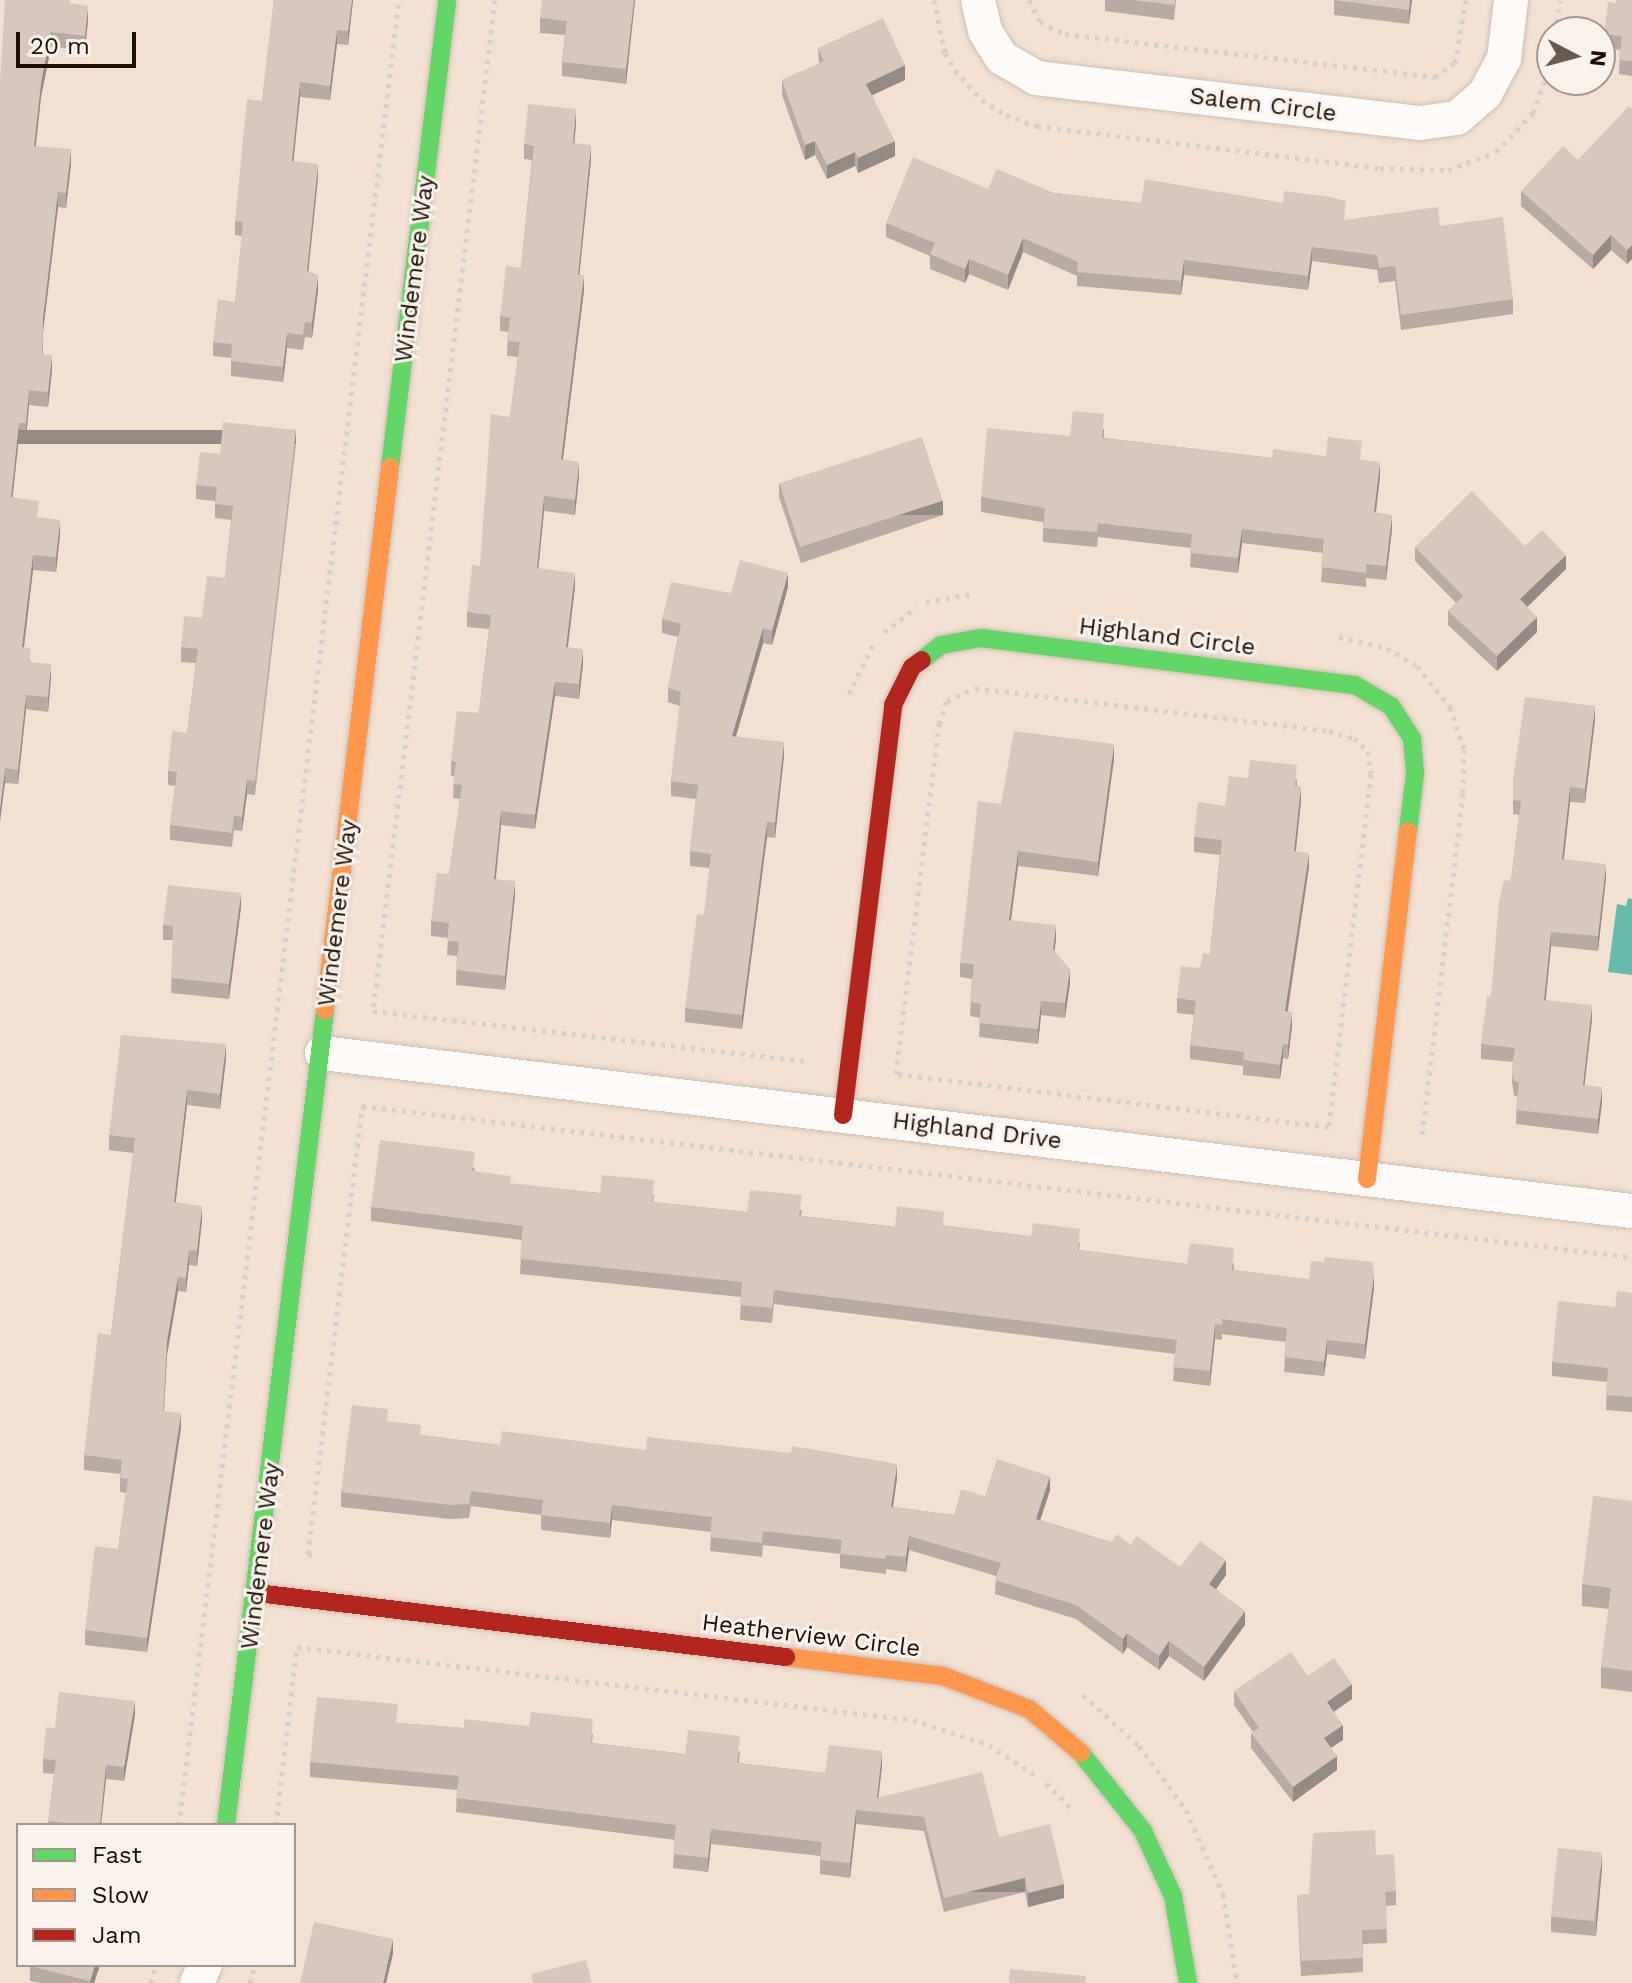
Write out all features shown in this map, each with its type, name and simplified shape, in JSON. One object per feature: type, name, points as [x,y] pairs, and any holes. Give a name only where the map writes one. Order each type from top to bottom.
[{"type":"street","name":"Windemere Way","points":[[226,1823],[257,1593],[447,0]]},
{"type":"street","name":"Salem Circle","points":[[978,0],[985,31],[1002,58],[1036,78],[1420,123],[1457,118],[1485,94],[1504,59],[1511,0]]},
{"type":"street","name":"Highland Circle","points":[[843,1115],[893,705],[912,667],[941,645],[981,638],[1355,685],[1391,706],[1412,738],[1415,774],[1367,1179]]},
{"type":"street","name":"Highland Drive","points":[[322,1053],[1632,1211]]},
{"type":"street","name":"Heatherview Circle","points":[[257,1593],[943,1676],[1029,1709],[1096,1766],[1143,1831],[1173,1896],[1188,1983]]},
{"type":"path","points":[[179,1823],[399,0]]},
{"type":"path","points":[[495,0],[373,1011],[803,1063],[805,1048]]},
{"type":"path","points":[[1029,0],[1040,22],[1065,34],[1435,77],[1455,63],[1466,0]]},
{"type":"path","points":[[847,702],[863,661],[895,621],[931,600],[979,594]]},
{"type":"path","points":[[1328,635],[1369,642],[1417,666],[1450,707],[1464,749],[1463,793],[1422,1138]]},
{"type":"path","points":[[975,688],[1329,731],[1354,738],[1368,751],[1371,774],[1329,1127],[896,1074],[939,724],[955,694],[975,688]]},
{"type":"path","points":[[308,1554],[362,1106],[1632,1257]]},
{"type":"path","points":[[276,1823],[297,1647],[913,1720],[965,1735],[1017,1761],[1076,1816]]},
{"type":"water","points":[[1628,898],[1632,899],[1632,975],[1608,972],[1617,904],[1626,906]]},
{"type":"building","points":[[5,0],[70,0],[69,3],[88,6],[85,36],[51,32],[34,146],[71,149],[66,193],[58,192],[43,318],[42,354],[52,355],[48,392],[29,390],[26,423],[19,423],[11,497],[39,501],[37,517],[60,520],[56,557],[33,555],[22,647],[31,648],[29,662],[51,664],[48,697],[26,695],[18,770],[5,768],[0,808],[0,82]]},
{"type":"building","points":[[274,0],[352,0],[348,31],[337,30],[330,86],[300,82],[292,161],[318,164],[307,271],[318,275],[312,323],[305,322],[303,335],[287,333],[283,367],[231,361],[232,344],[213,342],[218,299],[235,302],[243,222],[235,221],[247,99],[262,101]]},
{"type":"building","points":[[542,0],[634,0],[626,69],[562,62],[567,21],[540,18]]},
{"type":"building","points":[[1132,0],[1175,0],[1174,5]]},
{"type":"building","points":[[1334,0],[1410,0],[1409,10]]},
{"type":"building","points":[[1616,0],[1632,0],[1632,61],[1619,60],[1622,36],[1616,35],[1616,16],[1606,16],[1608,2],[1616,3]]},
{"type":"building","points":[[883,18],[905,65],[866,84],[895,141],[858,158],[855,152],[827,165],[815,141],[805,145],[782,80],[824,61],[818,48]]},
{"type":"building","points":[[528,104],[576,109],[573,143],[591,145],[578,275],[584,275],[561,459],[579,462],[575,500],[544,496],[537,568],[575,573],[566,647],[583,649],[579,684],[555,682],[535,815],[501,811],[494,879],[515,881],[505,976],[456,970],[459,942],[447,941],[449,923],[431,921],[437,873],[449,874],[462,785],[453,784],[456,762],[451,761],[457,711],[479,713],[491,615],[467,612],[472,565],[480,566],[491,414],[510,417],[520,342],[507,341],[510,318],[500,316],[506,266],[521,268],[534,146],[524,144]]},
{"type":"building","points":[[1629,106],[1632,109],[1632,245],[1627,250],[1611,235],[1593,255],[1521,191],[1563,146],[1578,160]]},
{"type":"building","points":[[913,157],[988,189],[997,169],[1054,193],[1141,203],[1145,179],[1283,203],[1284,191],[1330,197],[1346,201],[1344,220],[1438,207],[1440,226],[1503,217],[1513,299],[1401,315],[1395,266],[1379,268],[1377,255],[1312,247],[1308,276],[1184,260],[1181,281],[1077,272],[1078,262],[1023,238],[1008,275],[969,259],[965,269],[930,254],[935,243],[886,223]]},
{"type":"building","points":[[1073,411],[1104,414],[1102,438],[1272,458],[1273,449],[1326,456],[1328,437],[1362,441],[1360,460],[1380,462],[1374,512],[1392,515],[1386,566],[1366,564],[1366,573],[1321,567],[1324,539],[1242,529],[1238,558],[1190,553],[1192,534],[1098,523],[1097,532],[1043,528],[1045,508],[981,497],[987,428],[1070,436]]},
{"type":"building","points":[[223,422],[296,430],[255,781],[247,780],[242,817],[234,816],[232,833],[170,825],[177,772],[168,771],[172,731],[187,733],[198,649],[181,647],[184,616],[202,618],[207,576],[225,578],[233,506],[215,504],[217,487],[196,485],[200,452],[220,454]]},
{"type":"building","points":[[922,437],[943,501],[800,547],[779,483]]},
{"type":"building","points":[[1472,491],[1525,546],[1542,530],[1566,555],[1520,599],[1537,617],[1497,656],[1448,611],[1463,596],[1415,547]]},
{"type":"building","points":[[740,560],[788,573],[772,631],[763,628],[732,736],[784,742],[775,823],[767,822],[742,1015],[685,1008],[697,914],[704,915],[711,854],[690,851],[698,785],[671,781],[681,692],[668,688],[681,624],[662,619],[671,582],[731,593]]},
{"type":"building","points":[[1525,697],[1595,706],[1585,789],[1570,787],[1562,859],[1606,864],[1598,936],[1551,932],[1544,1000],[1592,1005],[1583,1085],[1602,1087],[1598,1119],[1516,1110],[1519,1082],[1514,1081],[1512,1067],[1515,1048],[1481,1044],[1487,996],[1491,997],[1499,901],[1504,880],[1511,881],[1521,801],[1513,800],[1513,780]]},
{"type":"building","points":[[1014,731],[1114,744],[1098,862],[1018,851],[1009,920],[1056,925],[1053,949],[1070,969],[1065,1003],[1041,1001],[1038,1029],[979,1023],[981,1004],[970,1002],[974,964],[960,963],[978,801],[1001,804]]},
{"type":"building","points":[[1250,760],[1297,765],[1295,786],[1301,786],[1294,851],[1309,853],[1285,1011],[1292,1012],[1288,1045],[1283,1044],[1280,1065],[1243,1060],[1244,1052],[1190,1045],[1196,1001],[1177,998],[1181,966],[1200,968],[1203,953],[1210,954],[1222,840],[1194,837],[1198,802],[1225,806],[1229,776],[1248,778]]},
{"type":"building","points":[[168,885],[241,893],[229,984],[171,978],[173,926],[163,925]]},
{"type":"building","points":[[121,1035],[226,1044],[220,1094],[187,1090],[174,1202],[202,1206],[197,1251],[189,1250],[186,1278],[178,1277],[167,1341],[163,1411],[181,1413],[147,1638],[85,1630],[95,1546],[118,1549],[128,1479],[120,1478],[122,1460],[84,1455],[98,1333],[111,1335],[135,1138],[109,1135]]},
{"type":"building","points":[[380,1140],[475,1152],[472,1171],[511,1176],[510,1183],[600,1193],[602,1175],[654,1180],[652,1202],[747,1212],[750,1190],[802,1195],[799,1216],[895,1227],[897,1206],[944,1212],[943,1225],[1031,1236],[1033,1223],[1080,1229],[1078,1250],[1187,1264],[1190,1243],[1234,1248],[1232,1270],[1309,1279],[1311,1261],[1324,1262],[1325,1257],[1372,1262],[1374,1273],[1365,1344],[1327,1340],[1324,1362],[1284,1357],[1287,1328],[1222,1319],[1222,1325],[1215,1324],[1210,1371],[1173,1367],[1177,1340],[774,1290],[772,1308],[740,1305],[742,1282],[520,1259],[523,1226],[371,1207]]},
{"type":"building","points":[[1617,1291],[1632,1293],[1632,1397],[1606,1395],[1608,1368],[1552,1362],[1558,1301],[1615,1307]]},
{"type":"building","points":[[352,1405],[388,1409],[387,1421],[421,1425],[420,1435],[500,1445],[502,1431],[646,1450],[647,1437],[791,1453],[792,1446],[897,1464],[891,1507],[954,1515],[961,1489],[985,1496],[997,1459],[1050,1476],[1036,1519],[1111,1542],[1117,1534],[1131,1545],[1137,1536],[1180,1567],[1200,1541],[1226,1560],[1209,1584],[1245,1611],[1204,1667],[1169,1641],[1159,1656],[1127,1633],[1123,1639],[1076,1605],[995,1580],[1001,1563],[909,1536],[906,1557],[886,1555],[886,1559],[840,1554],[842,1540],[763,1531],[762,1543],[710,1537],[712,1517],[612,1505],[610,1523],[541,1515],[543,1500],[471,1491],[469,1504],[450,1505],[341,1492]]},
{"type":"building","points":[[1593,1496],[1632,1501],[1632,1671],[1601,1667],[1611,1588],[1582,1584]]},
{"type":"building","points":[[1291,1652],[1308,1676],[1334,1658],[1352,1684],[1327,1702],[1343,1725],[1324,1738],[1337,1756],[1293,1787],[1251,1733],[1259,1728],[1234,1691]]},
{"type":"building","points":[[59,1692],[135,1701],[124,1767],[106,1765],[100,1823],[48,1821],[56,1760],[43,1759],[46,1727],[55,1728]]},
{"type":"building","points":[[317,1697],[398,1704],[396,1723],[464,1728],[464,1719],[529,1726],[531,1712],[593,1719],[591,1743],[685,1754],[688,1730],[740,1736],[737,1763],[825,1773],[829,1745],[882,1751],[877,1798],[982,1772],[999,1837],[1050,1824],[1064,1884],[1028,1893],[1025,1878],[944,1898],[924,1817],[856,1810],[850,1863],[820,1860],[822,1842],[711,1829],[708,1858],[673,1854],[676,1825],[456,1798],[459,1776],[310,1762]]},
{"type":"building","points":[[1375,1830],[1376,1855],[1394,1854],[1396,1891],[1385,1892],[1387,1929],[1362,1930],[1363,1958],[1301,1961],[1297,1895],[1309,1894],[1313,1833]]},
{"type":"building","points":[[1558,1848],[1602,1853],[1595,1921],[1551,1917]]},
{"type":"building","points":[[314,1922],[393,1939],[383,1983],[300,1983]]},
{"type":"building","points":[[586,1960],[592,1983],[533,1983],[531,1974]]},
{"type":"building","points":[[34,1967],[94,1967],[90,1981]]},
{"type":"building","points":[[1010,1969],[1086,1976],[1085,1983],[1009,1983]]},
{"type":"traffic: fast","points":[[390,467],[447,0]]},
{"type":"traffic: fast","points":[[922,660],[941,645],[981,638],[1355,685],[1391,706],[1412,738],[1415,774],[1408,831]]},
{"type":"traffic: fast","points":[[226,1823],[325,1010]]},
{"type":"traffic: fast","points":[[1081,1753],[1143,1831],[1173,1896],[1188,1983]]},
{"type":"traffic: slow","points":[[325,1010],[390,467]]},
{"type":"traffic: slow","points":[[1367,1179],[1408,831]]},
{"type":"traffic: slow","points":[[786,1657],[943,1676],[1029,1709],[1081,1753]]},
{"type":"traffic: jam","points":[[843,1115],[893,705],[912,667],[922,660]]},
{"type":"traffic: jam","points":[[257,1593],[786,1657]]}]
